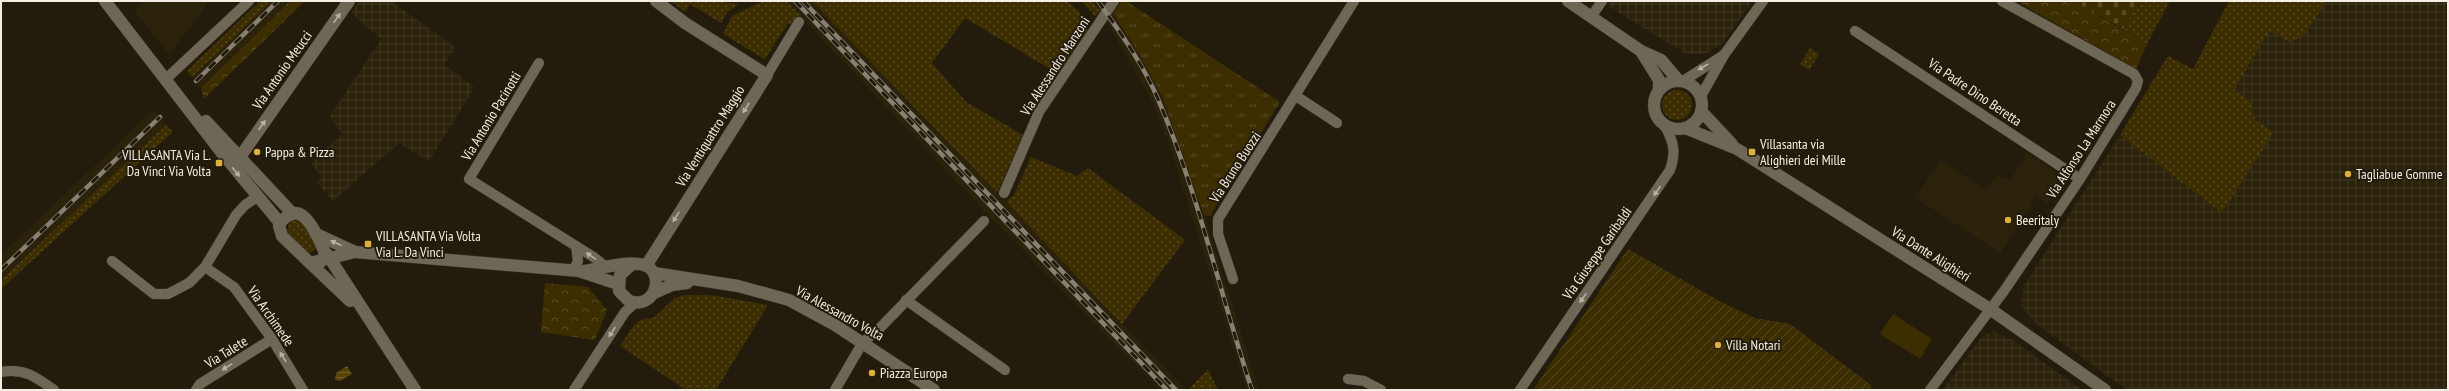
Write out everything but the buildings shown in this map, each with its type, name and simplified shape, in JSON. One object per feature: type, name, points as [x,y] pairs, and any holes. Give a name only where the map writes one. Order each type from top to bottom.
[{"type":"street","points":[[105,1],[257,197],[280,223],[280,231],[282,236],[322,259],[338,273],[415,390]]},
{"type":"street","points":[[169,82],[248,1]]},
{"type":"street","name":"Via Antonio Meucci","points":[[240,157],[349,1]]},
{"type":"street","points":[[656,1],[685,23],[767,75]]},
{"type":"street","name":"Via Alessandro Manzoni","points":[[1004,193],[1040,112],[1114,1]]},
{"type":"street","name":"Via Bruno Buozzi","points":[[1233,279],[1218,234],[1218,219],[1354,1]]},
{"type":"street","points":[[1568,1],[1641,51],[1662,60],[1681,80],[1694,86],[1701,96],[1702,111],[1695,122],[1685,128],[1678,129],[1665,126],[1659,120],[1654,104],[1659,89],[1659,80],[1641,51]]},
{"type":"street","points":[[1591,17],[1602,1]]},
{"type":"street","points":[[1701,96],[1724,55],[1763,1]]},
{"type":"street","name":"Via Alfonso La Marmora","points":[[1930,390],[1990,309],[2080,179],[2136,88],[2138,81],[2134,74],[2002,1]]},
{"type":"street","name":"Via Ventiquattro Maggio","points":[[650,269],[799,22]]},
{"type":"street","name":"Via Padre Dino Beretta","points":[[1855,31],[2080,179]]},
{"type":"street","points":[[1659,89],[1665,84],[1681,80],[1724,55]]},
{"type":"street","name":"Via Antonio Pacinotti","points":[[539,63],[469,179],[576,246],[606,267]]},
{"type":"street","points":[[169,82],[292,213],[302,214],[316,234],[322,259],[365,315]]},
{"type":"street","points":[[1296,96],[1337,123]]},
{"type":"street","name":"Via Dante Alighieri","points":[[1702,111],[1737,149]]},
{"type":"street","name":"Via Giuseppe Garibaldi","points":[[1520,390],[1670,170],[1675,156],[1674,144],[1665,126]]},
{"type":"street","name":"Via Dante Alighieri","points":[[1685,128],[1737,149],[1990,309],[2105,390]]},
{"type":"street","points":[[112,261],[154,294],[168,294],[189,283],[205,267],[236,215],[245,205],[269,188]]},
{"type":"street","points":[[280,223],[292,213]]},
{"type":"street","points":[[835,390],[863,342],[984,221]]},
{"type":"street","name":"Via Alessandro Volta","points":[[316,234],[355,252]]},
{"type":"street","points":[[576,246],[578,261],[576,271]]},
{"type":"street","name":"Via Alessandro Volta","points":[[322,259],[355,252],[576,271],[618,284]]},
{"type":"street","points":[[574,390],[624,312],[636,302],[623,297],[618,284],[621,273],[631,265]]},
{"type":"street","name":"Via Alessandro Volta","points":[[576,271],[631,265],[697,282],[738,286],[789,300],[813,311],[863,342],[934,390]]},
{"type":"street","name":"Via Archimede","points":[[205,267],[234,287],[272,339],[303,390]]},
{"type":"street","points":[[650,269],[657,282],[654,293]]},
{"type":"street","name":"Via Alessandro Volta","points":[[636,302],[646,300],[654,293],[672,286],[697,282]]},
{"type":"street","points":[[906,300],[1005,370]]},
{"type":"street","name":"Via Talete","points":[[196,390],[200,384],[272,339]]},
{"type":"street","points":[[1,372],[20,370],[32,374],[54,390]]},
{"type":"street","points":[[1348,379],[1364,382],[1381,390]]},
{"type":"shaded area","points":[[142,1],[209,1],[170,55],[135,12]]},
{"type":"shaded area","points":[[272,1],[290,1],[201,88],[192,77]]},
{"type":"shaded area","points":[[359,1],[391,1],[455,47],[444,65],[475,87],[429,161],[399,143],[333,201],[316,182],[322,178],[311,163],[342,134],[330,116],[381,39],[351,13]]},
{"type":"shaded area","points":[[786,1],[812,1],[1186,390],[1160,390],[983,210]]},
{"type":"shaded area","points":[[1611,1],[1752,1],[1722,44],[1705,54],[1686,54],[1608,6]]},
{"type":"shaded area","name":"Tagliabue Gomme","points":[[2327,1],[2448,1],[2448,390],[2127,390],[2034,322],[2021,305],[2024,286],[2120,135],[2222,213],[2274,131],[2255,120],[2252,102],[2234,90],[2269,30],[2290,42],[2303,37]]},
{"type":"shaded area","points":[[1113,13],[1138,52],[1162,96],[1204,215],[1259,390],[1247,390],[1167,138],[1151,99],[1106,21]]},
{"type":"shaded area","points":[[153,110],[166,125],[1,280],[1,255]]},
{"type":"shaded area","points":[[2028,153],[2064,178],[2047,204],[2034,195],[2031,206],[2000,253],[1916,198],[1940,160],[1986,190],[1997,176],[2011,179]]},
{"type":"shaded area","points":[[1994,332],[2014,341],[2082,390],[1943,390],[1982,336]]},
{"type":"shaded area","points":[[347,366],[352,374],[340,381],[335,380],[336,373]]},
{"type":"green space","points":[[260,1],[272,1],[192,77],[187,71]]},
{"type":"green space","points":[[290,1],[305,1],[204,99],[201,88]]},
{"type":"green space","points":[[671,1],[715,1],[739,4],[727,12],[721,23],[690,4],[685,12]]},
{"type":"green space","points":[[763,1],[786,1],[800,15],[794,26],[788,23],[765,59],[723,34],[732,16]]},
{"type":"green space","points":[[812,1],[1067,1],[1082,15],[1088,30],[1060,75],[965,18],[932,63],[966,102],[1023,135],[997,193]]},
{"type":"green space","points":[[1082,1],[1092,1],[1101,12],[1095,16]]},
{"type":"green space","points":[[1122,1],[1126,1],[1280,102],[1210,216],[1204,215],[1162,96],[1138,52],[1113,13]]},
{"type":"green space","points":[[2074,1],[2147,44],[2136,69],[2018,2]]},
{"type":"green space","points":[[2074,1],[2141,1],[2123,29]]},
{"type":"green space","points":[[2141,1],[2170,1],[2147,44],[2123,29]]},
{"type":"green space","points":[[2229,1],[2327,1],[2303,37],[2290,42],[2269,31],[2234,90],[2252,102],[2255,120],[2274,132],[2222,213],[2120,135],[2168,56],[2193,69]]},
{"type":"green space","points":[[1810,48],[1819,54],[1809,70],[1800,64]]},
{"type":"green space","points":[[1677,90],[1688,94],[1692,105],[1688,116],[1677,120],[1666,116],[1662,105],[1666,94]]},
{"type":"green space","points":[[166,125],[173,132],[1,289],[1,280]]},
{"type":"green space","points":[[1031,157],[1077,176],[1088,168],[1185,240],[1122,324],[1006,202],[1014,195]]},
{"type":"green space","points":[[295,220],[305,226],[316,248],[309,254],[287,231],[290,221]]},
{"type":"green space","points":[[1628,249],[1723,303],[1755,318],[1790,324],[1871,385],[1871,390],[1533,390]]},
{"type":"green space","points":[[545,283],[588,287],[607,310],[595,340],[541,332]]},
{"type":"green space","points":[[684,295],[710,295],[768,305],[716,390],[686,390],[620,346],[634,325],[642,319],[653,318],[675,298]]},
{"type":"green space","points":[[1893,314],[1932,339],[1920,359],[1880,334]]},
{"type":"green space","points":[[1208,369],[1218,390],[1188,390]]},
{"type":"railway","points":[[196,81],[278,1]]},
{"type":"railway","points":[[795,1],[1167,390]]},
{"type":"railway","points":[[803,1],[1176,390]]},
{"type":"railway","points":[[1098,1],[1123,36],[1145,73],[1158,99],[1172,134],[1197,207],[1252,390]]},
{"type":"railway","points":[[1,270],[160,117]]},
{"type":"place","name":"Pappa & Pizza","points":[[257,152]]},
{"type":"place","name":"Villasanta via Alighieri dei Mille","points":[[1752,152]]},
{"type":"place","name":"VILLASANTA Via L. Da Vinci Via Volta","points":[[219,163]]},
{"type":"place","name":"Tagliabue Gomme","points":[[2348,174]]},
{"type":"place","name":"Beeritaly","points":[[2008,220]]},
{"type":"place","name":"VILLASANTA Via Volta Via L. Da Vinci","points":[[368,244]]},
{"type":"place","name":"Villa Notari","points":[[1718,345]]},
{"type":"place","name":"Piazza Europa","points":[[872,373]]}]
